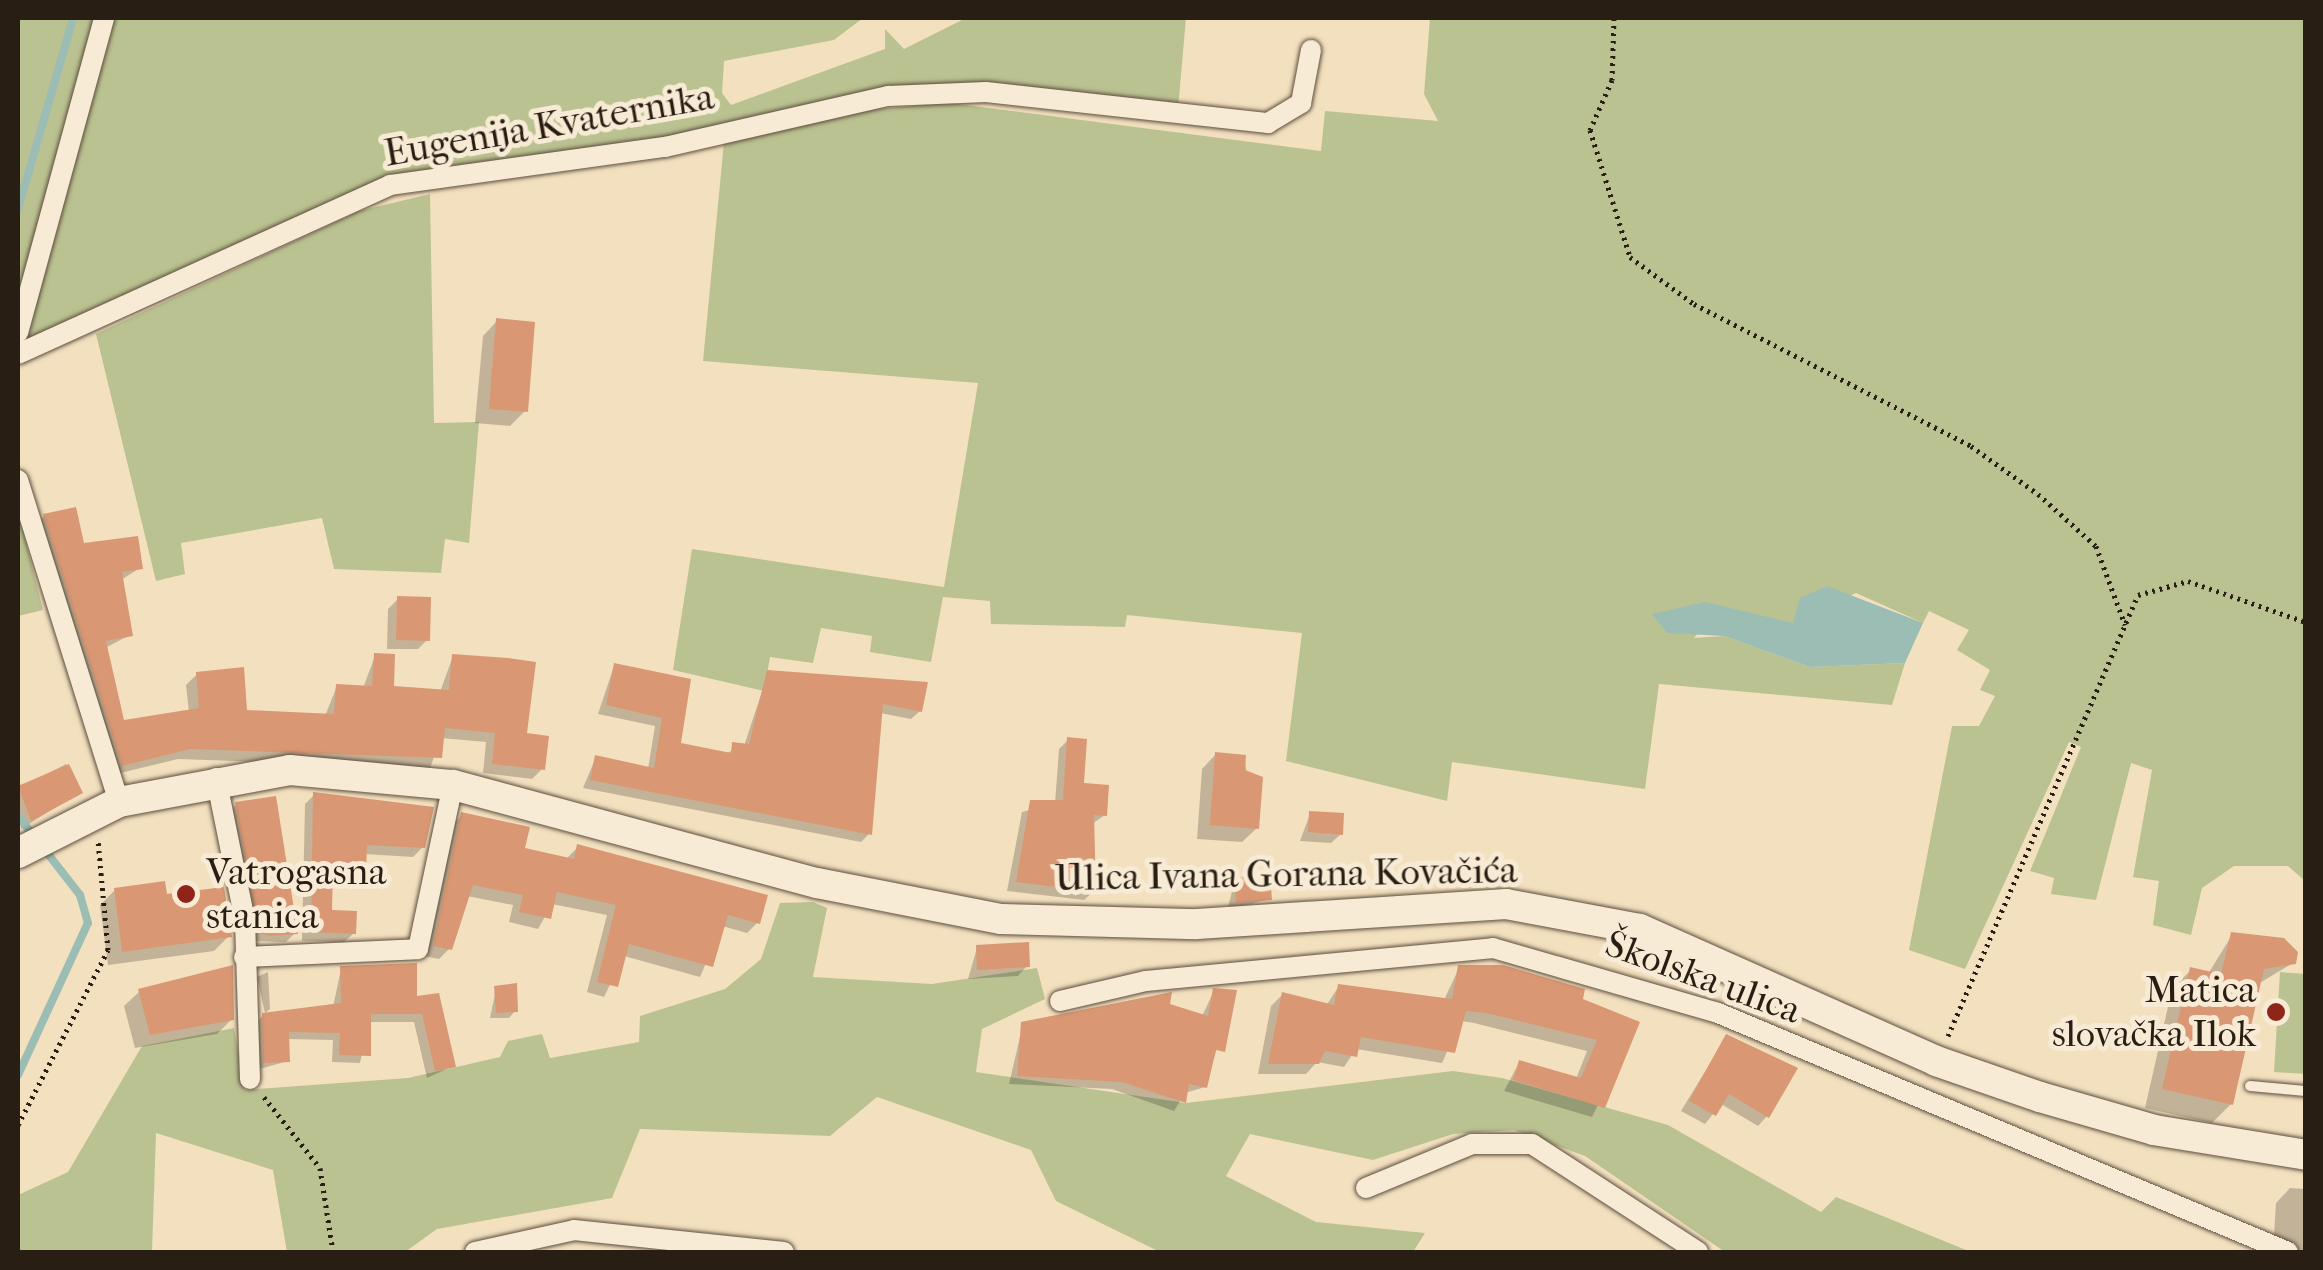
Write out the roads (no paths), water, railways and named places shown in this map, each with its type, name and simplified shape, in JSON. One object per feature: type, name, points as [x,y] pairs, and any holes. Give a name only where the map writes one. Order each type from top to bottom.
[{"type":"main road","name":"Ulica Ivana Gorana Kovačića","points":[[18,853],[94,814],[216,778],[290,770],[454,785],[817,883],[1001,918],[1198,924],[1506,904],[1640,928],[1936,1061],[2154,1130],[2306,1155]]},
{"type":"street","points":[[18,333],[104,18]]},
{"type":"street","name":"Eugenija Kvaternika","points":[[18,354],[390,185],[665,148],[888,96],[986,92],[1268,123],[1302,103],[1310,50]]},
{"type":"street","points":[[18,480],[94,814]]},
{"type":"street","points":[[216,778],[244,957],[250,1079]]},
{"type":"street","points":[[244,957],[418,949],[454,785]]},
{"type":"street","name":"Školska ulica","points":[[1060,1001],[1146,981],[1493,948],[1718,1013],[2288,1252]]},
{"type":"street","points":[[1366,1188],[1472,1144],[1532,1144],[1698,1252]]},
{"type":"street","points":[[476,1252],[574,1230],[644,1232],[784,1252]]},
{"type":"lane","points":[[2250,1086],[2306,1091]]},
{"type":"water","points":[[1827,586],[1923,623],[1905,663],[1810,667],[1724,636],[1667,633],[1652,614],[1705,602],[1793,623],[1800,598]]},
{"type":"waterway","points":[[18,209],[73,18]]},
{"type":"waterway","points":[[18,816],[35,838]]},
{"type":"waterway","points":[[18,1075],[88,923],[80,895],[44,849]]},
{"type":"place","name":"Vatrogasna stanica","points":[[186,894]]},
{"type":"place","name":"Matica slovačka Ilok","points":[[2276,1012]]}]
